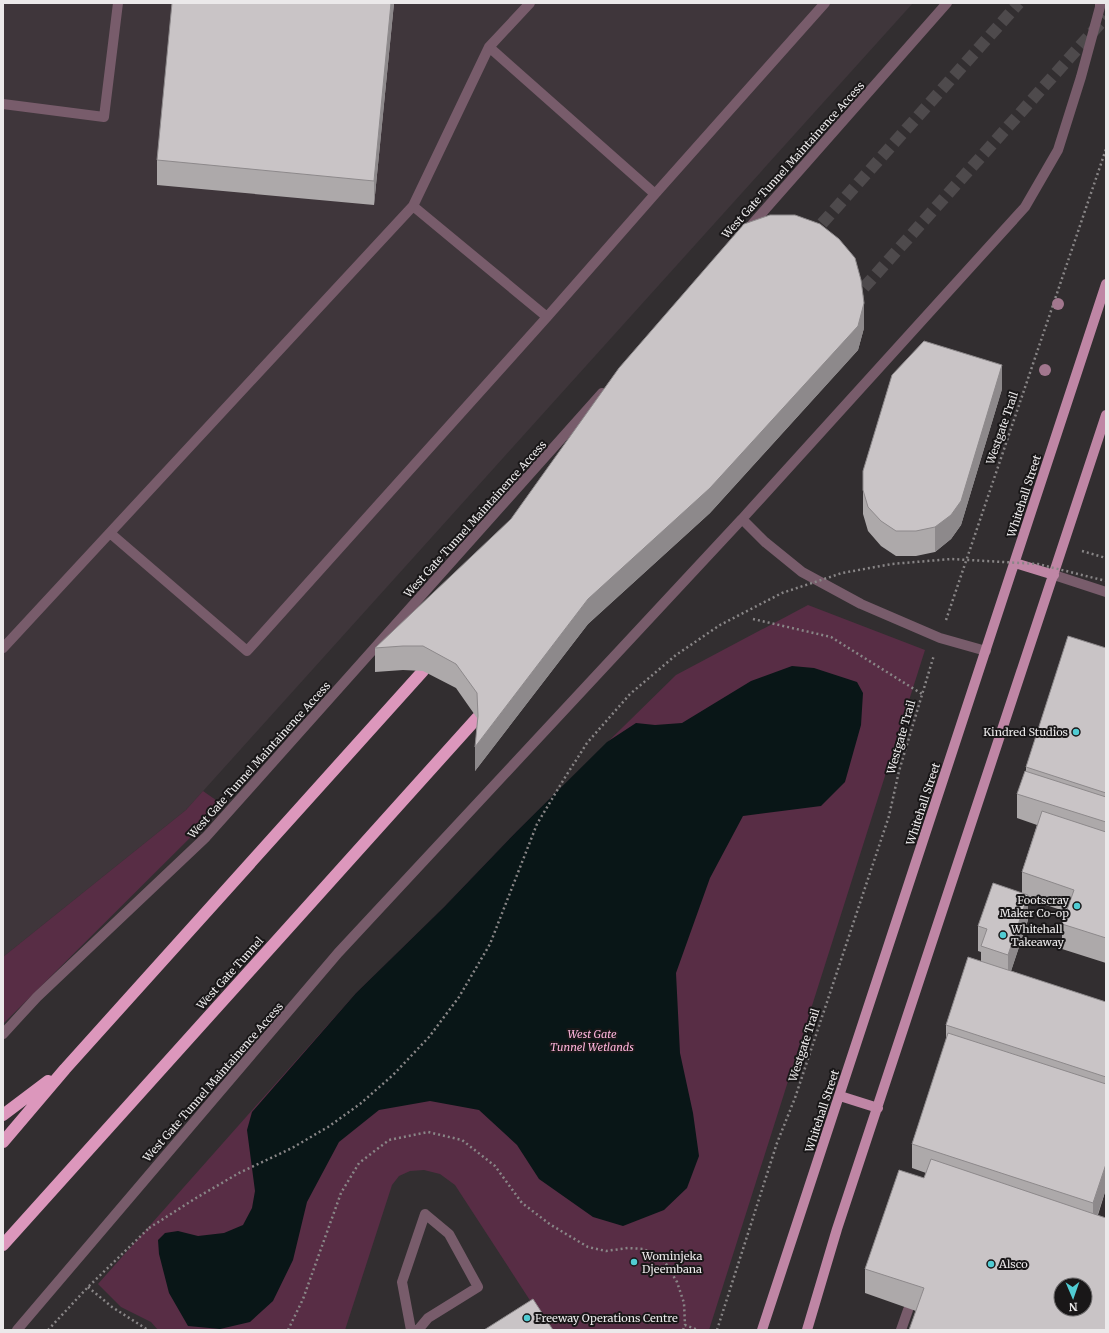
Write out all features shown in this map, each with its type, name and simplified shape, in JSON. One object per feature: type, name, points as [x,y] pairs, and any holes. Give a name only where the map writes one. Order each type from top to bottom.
[{"type":"highway","points":[[3,1142],[65,1069],[423,671]]},
{"type":"highway","name":"West Gate Tunnel","points":[[3,1245],[477,718]]},
{"type":"highway","points":[[3,1115],[65,1069]]},
{"type":"main road","name":"Whitehall Street","points":[[762,1330],[1106,284]]},
{"type":"main road","points":[[807,1330],[835,1236],[1106,415]]},
{"type":"main road","points":[[1015,563],[1054,575]]},
{"type":"main road","points":[[840,1096],[878,1108]]},
{"type":"street","points":[[3,104],[104,117],[118,3]]},
{"type":"street","points":[[3,648],[414,206],[489,47],[530,3]]},
{"type":"street","points":[[110,533],[247,651],[547,317],[825,3]]},
{"type":"street","name":"West Gate Tunnel Maintainence Access","points":[[741,237],[947,3]]},
{"type":"street","name":"West Gate Tunnel Maintainence Access","points":[[17,1330],[338,954],[742,519],[1025,207],[1058,150],[1083,70],[1100,3]]},
{"type":"street","points":[[489,47],[655,194]]},
{"type":"street","points":[[414,206],[547,317]]},
{"type":"street","name":"West Gate Tunnel Maintainence Access","points":[[3,1034],[37,997],[206,837],[609,385]]},
{"type":"street","points":[[742,519],[765,542],[802,572],[861,604],[940,638],[986,650]]},
{"type":"street","points":[[1054,575],[1106,592]]},
{"type":"street","points":[[411,1330],[402,1282],[425,1214],[449,1234],[478,1287],[428,1318],[418,1330]]},
{"type":"street","points":[[901,1330],[908,1310]]},
{"type":"path","name":"Westgate Trail","points":[[717,1330],[777,1143],[795,1098],[889,816],[899,771],[940,638],[1106,149]]},
{"type":"path","points":[[1064,546],[1106,558]]},
{"type":"path","points":[[48,1330],[88,1286],[149,1228],[239,1173],[292,1148],[328,1127],[360,1104],[393,1075],[429,1037],[459,997],[490,944],[537,824],[587,743],[630,694],[676,655],[720,625],[782,593],[842,573],[892,564],[951,559],[1038,564],[1106,581]]},
{"type":"path","points":[[753,619],[831,637],[922,694]]},
{"type":"path","points":[[288,1330],[303,1299],[342,1193],[359,1163],[389,1140],[428,1132],[462,1140],[494,1166],[522,1203],[551,1226],[588,1247],[606,1251],[628,1248],[644,1248],[665,1262],[677,1282],[684,1303],[685,1325],[683,1330]]},
{"type":"path","points":[[88,1286],[112,1308],[148,1330]]},
{"type":"path","points":[[685,1325],[698,1330]]},
{"type":"shaded area","points":[[3,3],[913,3],[186,810],[3,957]]},
{"type":"shaded area","points":[[792,666],[814,668],[857,682],[863,693],[861,725],[845,782],[821,806],[743,816],[710,878],[676,973],[680,1053],[693,1113],[699,1156],[687,1188],[664,1210],[623,1226],[593,1217],[539,1179],[517,1145],[479,1110],[430,1101],[379,1110],[339,1142],[307,1202],[293,1260],[273,1301],[250,1322],[220,1329],[188,1326],[169,1293],[159,1254],[158,1240],[165,1233],[178,1231],[198,1236],[224,1233],[243,1225],[252,1208],[255,1191],[247,1130],[252,1112],[356,993],[444,907],[517,831],[607,742],[636,723],[655,725],[682,723],[751,681]]},
{"type":"green space","name":"West Gate Tunnel Wetlands","points":[[808,605],[925,650],[709,1330],[494,1330],[533,1305],[455,1185],[440,1174],[424,1170],[410,1171],[399,1176],[392,1185],[345,1330],[158,1330],[151,1322],[121,1307],[98,1284],[356,993],[444,907],[517,831],[676,675]]},
{"type":"green space","points":[[203,791],[223,805],[3,1024],[3,957],[186,810]]},
{"type":"building","points":[[172,3],[391,3],[374,181],[157,160]]},
{"type":"building","points":[[770,215],[795,215],[820,224],[839,239],[855,258],[861,280],[864,303],[858,326],[710,488],[588,599],[475,747],[478,716],[477,693],[456,664],[423,646],[375,648],[511,519],[619,368],[744,224]]},
{"type":"building","points":[[924,341],[1002,365],[961,501],[951,515],[935,527],[916,531],[896,531],[881,521],[868,507],[863,490],[863,471],[892,375]]},
{"type":"building","name":"Kindred Studios","points":[[1068,636],[1106,648],[1106,793],[1026,767]]},
{"type":"building","points":[[1025,771],[1106,797],[1106,822],[1017,794]]},
{"type":"building","name":"Footscray Maker Co-op","points":[[1042,811],[1106,832],[1106,938],[1062,924],[1074,890],[1022,872]]},
{"type":"building","points":[[993,883],[1028,895],[1008,955],[981,946],[987,929],[978,926]]},
{"type":"building","points":[[968,957],[1106,1002],[1106,1077],[946,1025]]},
{"type":"building","points":[[948,1033],[1106,1084],[1106,1164],[1093,1203],[912,1144]]},
{"type":"building","name":"Alsco","points":[[931,1159],[1106,1218],[1106,1330],[909,1330],[924,1288],[865,1269],[899,1170],[924,1178]]},
{"type":"building","name":"Freeway Operations Centre","points":[[533,1299],[553,1330],[484,1330]]},
{"type":"tunnel","points":[[810,237],[1019,3]]},
{"type":"tunnel","points":[[852,301],[1106,17]]},
{"type":"place","name":"Kindred Studios","points":[[1076,732]]},
{"type":"place","name":"Footscray Maker Co-op","points":[[1077,906]]},
{"type":"place","name":"Whitehall Takeaway","points":[[1003,935]]},
{"type":"place","name":"Wominjeka Djeembana","points":[[634,1262]]},
{"type":"place","name":"Alsco","points":[[991,1264]]},
{"type":"place","name":"Freeway Operations Centre","points":[[527,1318]]}]
